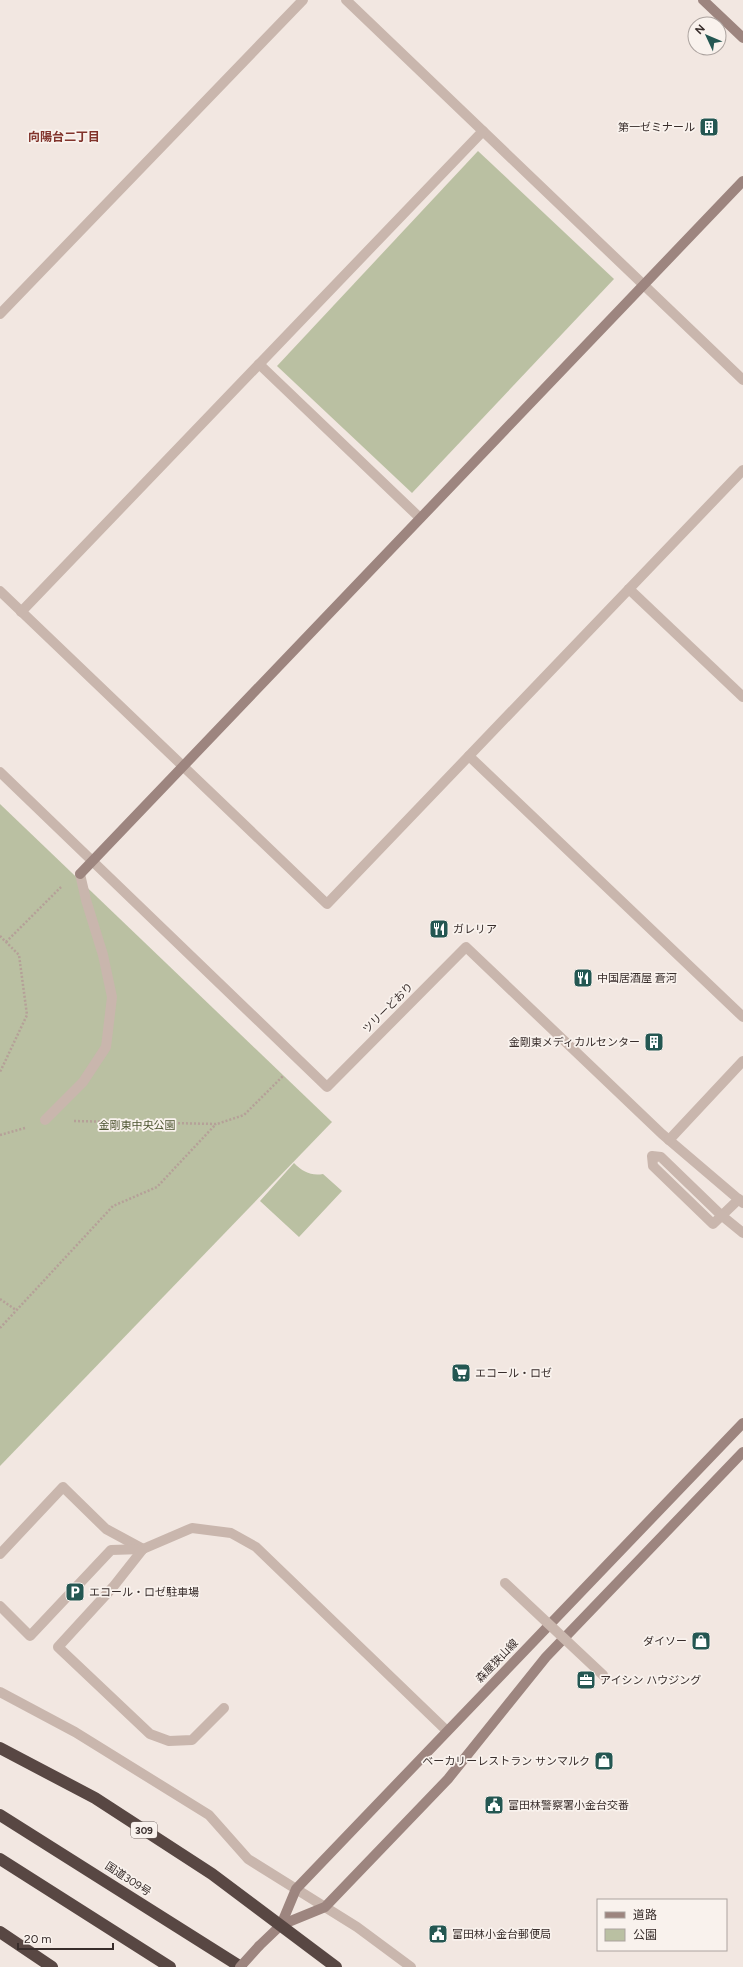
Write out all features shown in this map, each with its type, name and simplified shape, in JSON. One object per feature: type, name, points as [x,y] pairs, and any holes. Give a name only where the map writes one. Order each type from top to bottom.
[{"type":"highway","name":"309","points":[[0,1748],[95,1798],[212,1874],[281,1925]]},
{"type":"highway","name":"国道309号","points":[[0,1815],[241,1967]]},
{"type":"highway","points":[[0,1859],[170,1967]]},
{"type":"highway","points":[[281,1925],[336,1967]]},
{"type":"highway","points":[[0,1932],[52,1967]]},
{"type":"main road","points":[[703,0],[743,38]]},
{"type":"main road","points":[[80,874],[743,181]]},
{"type":"main road","name":"森屋狭山線","points":[[241,1967],[281,1925],[296,1889],[743,1423]]},
{"type":"main road","name":"森屋狭山線","points":[[281,1925],[325,1908],[448,1779],[546,1657],[743,1452]]},
{"type":"street","points":[[0,314],[303,0]]},
{"type":"street","points":[[346,0],[743,380]]},
{"type":"street","points":[[21,612],[483,131]]},
{"type":"street","points":[[259,364],[420,518]]},
{"type":"street","points":[[0,591],[327,904],[743,470]]},
{"type":"street","points":[[629,589],[743,697]]},
{"type":"street","points":[[469,756],[743,1017]]},
{"type":"street","points":[[0,772],[299,1060]]},
{"type":"street","points":[[45,1120],[83,1082],[106,1047],[112,997],[103,955],[86,900],[80,874]]},
{"type":"street","name":"ツリーどおり","points":[[299,1060],[327,1087],[466,947],[669,1140]]},
{"type":"street","points":[[743,1061],[669,1140],[741,1201],[713,1224],[653,1166],[652,1156],[661,1157],[721,1215],[743,1233]]},
{"type":"street","points":[[0,1554],[63,1487],[106,1529],[143,1549]]},
{"type":"street","points":[[0,1606],[30,1636],[111,1550],[143,1549],[192,1528],[231,1533],[256,1547],[447,1732]]},
{"type":"street","points":[[143,1549],[113,1587],[58,1647],[150,1734],[169,1741],[192,1740],[224,1708]]},
{"type":"street","points":[[505,1583],[603,1675]]},
{"type":"street","points":[[0,1692],[75,1732],[209,1815],[248,1859],[357,1927],[412,1967]]},
{"type":"path","points":[[6,942],[64,883],[80,874]]},
{"type":"path","points":[[0,936],[19,955],[27,1015],[0,1072]]},
{"type":"path","points":[[0,1135],[45,1120],[217,1124],[244,1115],[299,1060]]},
{"type":"path","points":[[0,1328],[113,1206],[157,1187],[217,1124]]},
{"type":"path","points":[[0,1299],[16,1310]]},
{"type":"green space","points":[[478,151],[614,279],[412,493],[277,366]]},
{"type":"green space","name":"金剛東中央公園","points":[[0,804],[332,1122],[0,1466]]},
{"type":"green space","points":[[294,1163],[307,1173],[323,1174],[342,1191],[299,1237],[260,1201]]},
{"type":"place","name":"第一ゼミナール","points":[[709,127]]},
{"type":"place","name":"ガレリア","points":[[439,929]]},
{"type":"place","name":"中国居酒屋 蒼河","points":[[583,978]]},
{"type":"place","name":"金剛東メディカルセンター","points":[[654,1042]]},
{"type":"place","name":"エコール・ロゼ","points":[[461,1373]]},
{"type":"place","name":"エコール・ロゼ駐車場","points":[[75,1592]]},
{"type":"place","name":"ダイソー","points":[[701,1641]]},
{"type":"place","name":"アイシン ハウジング","points":[[586,1680]]},
{"type":"place","name":"ベーカリーレストラン サンマルク","points":[[604,1761]]},
{"type":"place","name":"富田林警察署小金台交番","points":[[494,1805]]},
{"type":"place","name":"富田林小金台郵便局","points":[[438,1934]]},
{"type":"district","name":"向陽台二丁目","points":[[64,137]]}]
